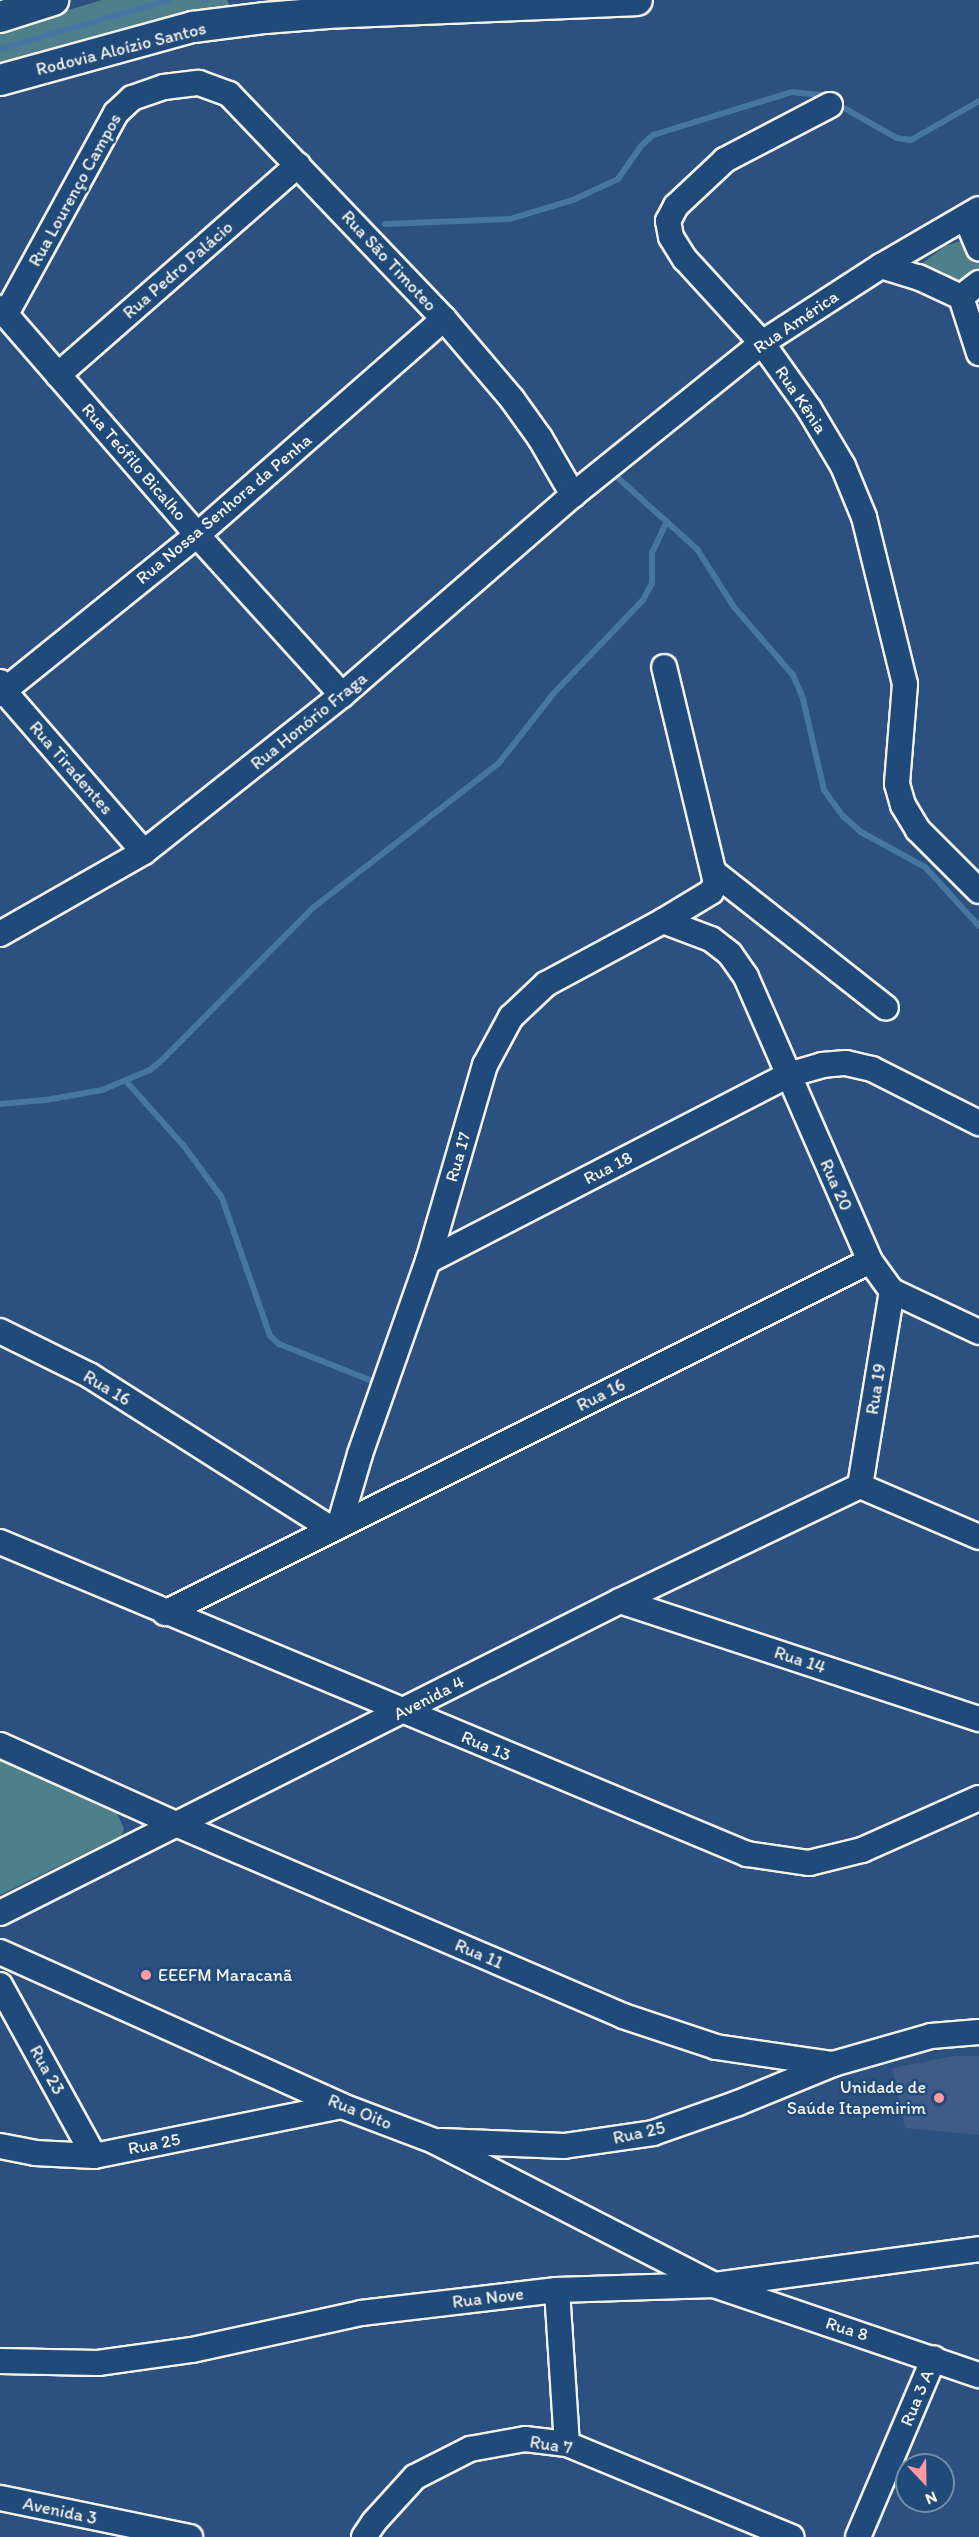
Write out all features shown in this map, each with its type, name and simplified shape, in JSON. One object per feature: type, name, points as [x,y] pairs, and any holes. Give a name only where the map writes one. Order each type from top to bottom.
[{"type":"main road","points":[[16,9],[53,0]]},
{"type":"main road","name":"Rodovia Aloízio Santos","points":[[0,80],[182,30],[244,21],[328,13],[637,0]]},
{"type":"street","name":"Rua São Timoteo","points":[[164,87],[199,83],[229,93],[444,319],[512,399],[540,438],[573,495]]},
{"type":"street","name":"Rua Lourenço Campos","points":[[3,311],[116,113],[132,98],[164,87]]},
{"type":"street","name":"Rua Kênia","points":[[830,105],[724,160],[676,206],[668,221],[671,237],[685,260],[762,343],[809,409],[843,466],[864,517],[904,684],[897,784],[903,805],[918,830],[979,891]]},
{"type":"street","name":"Rua Pedro Palácio","points":[[58,375],[298,165]]},
{"type":"street","name":"Rua América","points":[[596,478],[762,343],[881,266],[972,214]]},
{"type":"street","points":[[972,214],[979,248]]},
{"type":"street","points":[[881,266],[970,290],[979,353]]},
{"type":"street","name":"Rua Teófilo Bicalho","points":[[3,311],[197,535],[342,695]]},
{"type":"street","name":"Rua Nossa Senhora da Penha","points":[[1,689],[197,535],[444,319]]},
{"type":"street","name":"Rua Honório Fraga","points":[[0,934],[144,852],[342,695],[573,495],[596,478]]},
{"type":"street","points":[[663,667],[714,883],[886,1008]]},
{"type":"street","name":"Rua Tiradentes","points":[[1,689],[144,852]]},
{"type":"street","name":"Rua 17","points":[[335,1528],[428,1261],[485,1065],[511,1017],[546,984],[663,921],[714,883]]},
{"type":"street","name":"Rua 20","points":[[663,921],[711,939],[730,954],[746,977],[870,1261],[892,1292]]},
{"type":"street","name":"Rua 18","points":[[428,1261],[788,1075],[822,1065],[846,1063],[872,1069],[979,1123]]},
{"type":"street","name":"Rua 16","points":[[165,1613],[870,1261]]},
{"type":"street","points":[[892,1292],[979,1332]]},
{"type":"street","name":"Rua 19","points":[[860,1486],[892,1292]]},
{"type":"street","name":"Rua 16","points":[[0,1331],[89,1375],[335,1528]]},
{"type":"street","points":[[860,1486],[979,1538]]},
{"type":"street","name":"Avenida 4","points":[[0,1914],[620,1601],[860,1486]]},
{"type":"street","name":"Rua 13","points":[[0,1542],[165,1613],[747,1854],[809,1863],[851,1852],[979,1798]]},
{"type":"street","name":"Rua 14","points":[[620,1601],[979,1719]]},
{"type":"street","name":"Rua 11","points":[[0,1745],[178,1825],[623,2016],[716,2047],[832,2064],[931,2036],[979,2032]]},
{"type":"street","name":"Rua Oito","points":[[0,1952],[342,2106],[434,2141],[714,2285]]},
{"type":"street","name":"Rua 23","points":[[0,1985],[94,2156]]},
{"type":"street","name":"Rua 25","points":[[434,2141],[564,2146],[653,2133],[738,2103],[832,2064]]},
{"type":"street","name":"Rua 25","points":[[0,2146],[35,2153],[94,2156],[342,2106]]},
{"type":"street","name":"Rua Nove","points":[[0,2361],[110,2361],[192,2350],[361,2313],[557,2290],[714,2285],[979,2249]]},
{"type":"street","name":"Rua 8","points":[[714,2285],[979,2375]]},
{"type":"street","points":[[557,2290],[567,2444]]},
{"type":"street","name":"Rua 3 A","points":[[858,2537],[934,2358]]},
{"type":"street","name":"Rua 7","points":[[364,2537],[374,2522],[415,2477],[470,2449],[525,2439],[567,2444],[791,2537]]},
{"type":"street","name":"Avenida 3","points":[[0,2498],[145,2533],[190,2537]]},
{"type":"shaded area","name":"Unidade de Saúde Itapemirim","points":[[954,2056],[979,2056],[979,2135],[905,2128],[892,2068]]},
{"type":"green space","points":[[102,0],[227,0],[231,7],[0,68],[0,30]]},
{"type":"green space","points":[[964,240],[979,256],[979,274],[959,288],[916,268],[945,246]]},
{"type":"green space","points":[[0,1755],[114,1808],[124,1828],[122,1835],[0,1895]]},
{"type":"waterway","points":[[0,49],[169,0]]},
{"type":"waterway","points":[[385,224],[510,219],[573,200],[618,179],[640,147],[653,135],[792,92],[821,95],[897,138],[911,140],[979,101]]},
{"type":"waterway","points":[[617,477],[697,549],[734,607],[793,675],[803,699],[824,790],[843,816],[861,832],[925,867],[979,926]]},
{"type":"waterway","points":[[0,1104],[46,1100],[102,1090],[150,1070],[162,1060],[314,907],[498,764],[553,694],[643,600],[652,583],[652,553],[667,521]]},
{"type":"waterway","points":[[126,1081],[184,1146],[222,1198],[270,1336],[279,1344],[375,1382]]},
{"type":"place","name":"EEEFM Maracanã","points":[[146,1975]]},
{"type":"place","name":"Unidade de Saúde Itapemirim","points":[[939,2098]]}]
